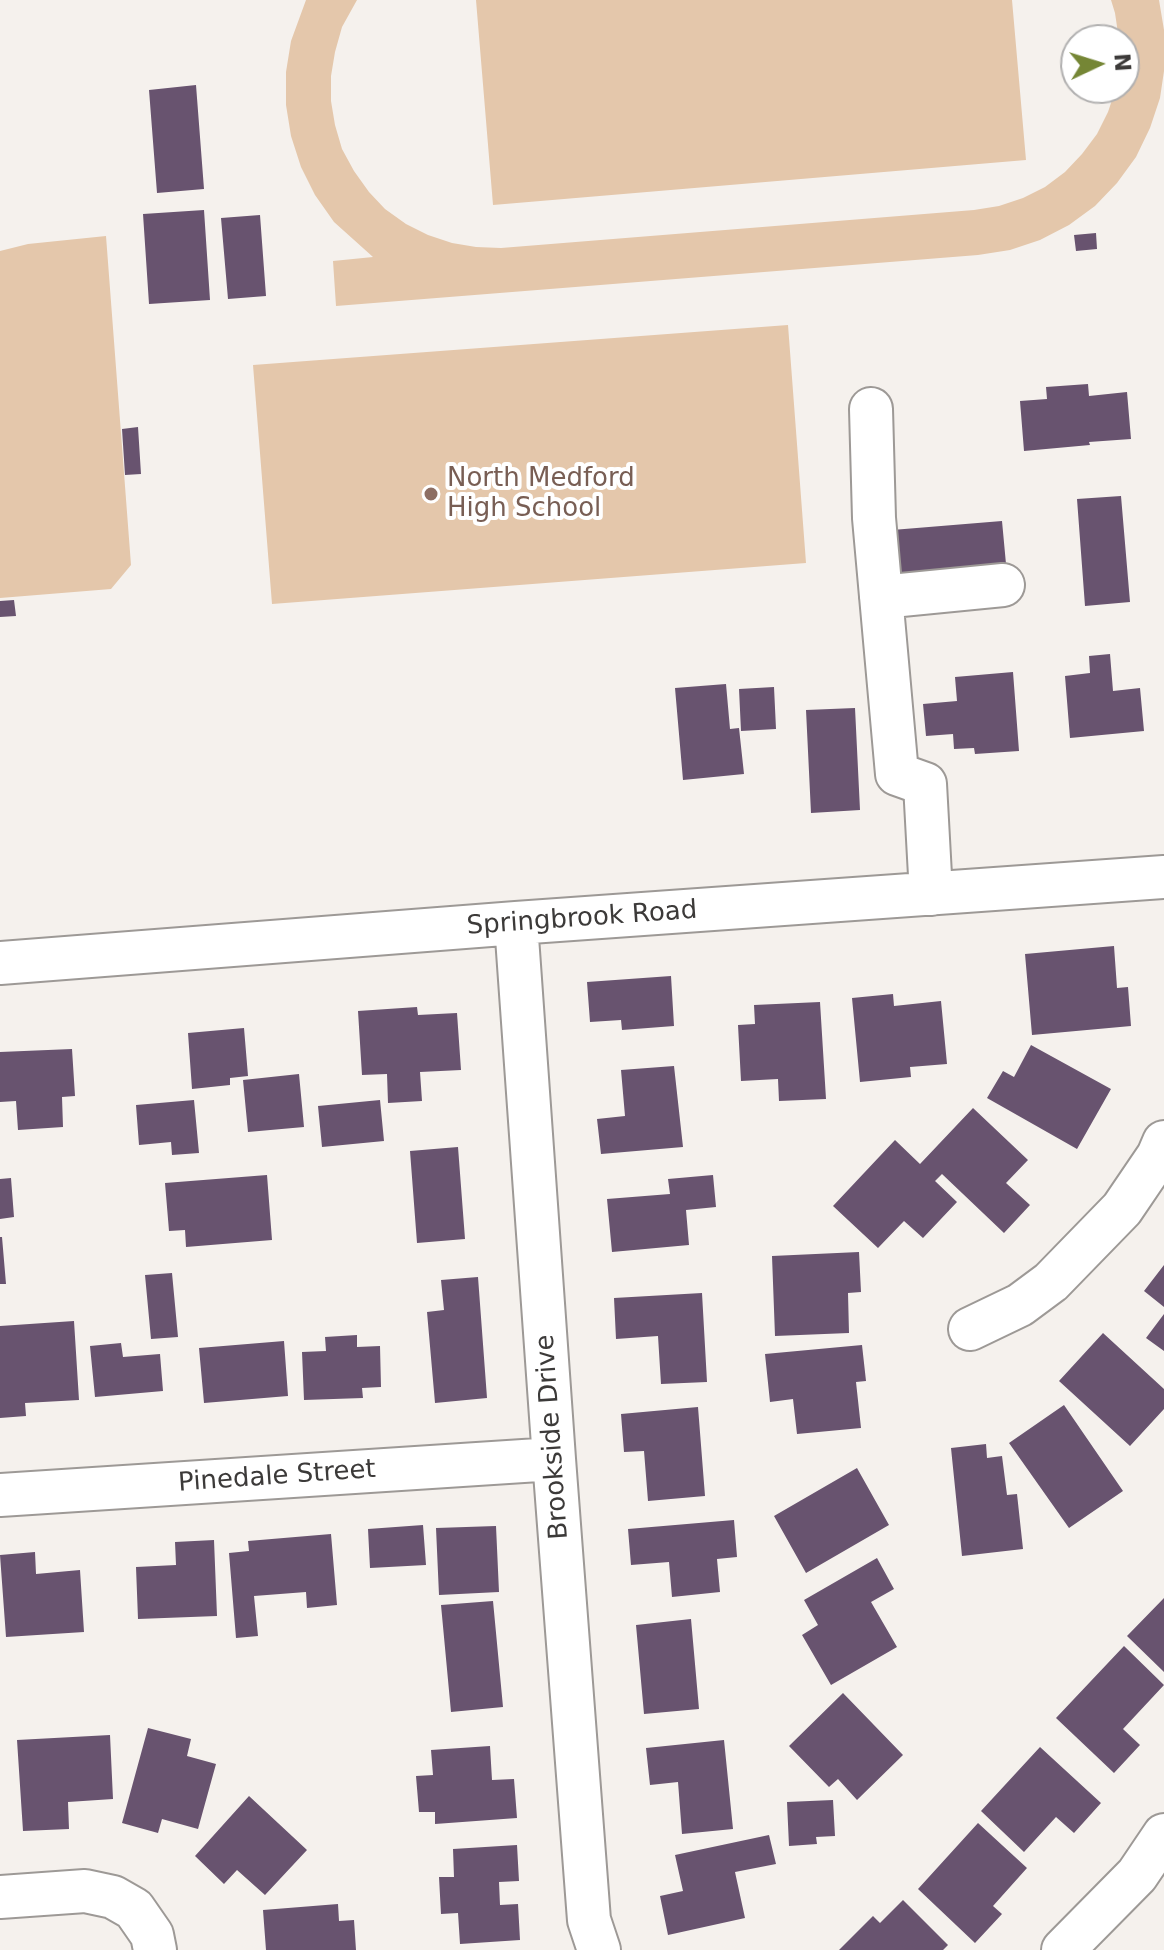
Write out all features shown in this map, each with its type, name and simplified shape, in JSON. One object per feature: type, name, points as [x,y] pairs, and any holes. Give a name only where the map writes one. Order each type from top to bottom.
[{"type":"street","points":[[871,409],[874,518],[897,774],[925,784],[931,894]]},
{"type":"street","points":[[881,597],[1003,585]]},
{"type":"street","name":"Springbrook Road","points":[[0,963],[1164,877]]},
{"type":"street","name":"Brookside Drive","points":[[516,923],[589,1920],[599,1950]]},
{"type":"street","points":[[970,1329],[1020,1305],[1051,1282],[1122,1209],[1164,1142]]},
{"type":"street","name":"Pinedale Street","points":[[0,1495],[554,1459]]},
{"type":"street","points":[[1063,1950],[1137,1875],[1164,1835]]},
{"type":"street","points":[[0,1897],[85,1891],[113,1897],[134,1909],[152,1935],[155,1950]]},
{"type":"shaded area","points":[[306,0],[357,0],[342,27],[331,76],[335,125],[342,149],[354,171],[385,209],[406,224],[452,243],[501,248],[999,206],[1045,187],[1065,172],[1097,134],[1111,104],[1140,104],[1140,24],[1117,24],[1111,0],[1159,0],[1164,30],[1164,71],[1160,98],[1150,128],[1136,157],[1117,183],[1095,206],[1069,225],[1040,240],[1010,250],[336,306],[333,261],[373,257],[334,222],[315,195],[301,167],[291,136],[286,105],[286,72],[291,41]]},
{"type":"shaded area","points":[[476,0],[1012,0],[1026,160],[493,205]]},
{"type":"shaded area","points":[[106,236],[131,565],[111,589],[0,598],[0,251],[28,244]]},
{"type":"shaded area","points":[[788,325],[806,563],[272,604],[253,365]]},
{"type":"building","points":[[196,85],[204,189],[157,193],[149,90]]},
{"type":"building","points":[[204,210],[210,300],[149,304],[143,214]]},
{"type":"building","points":[[260,215],[266,296],[228,299],[221,218]]},
{"type":"building","points":[[1096,233],[1097,249],[1076,251],[1074,235]]},
{"type":"building","points":[[1088,384],[1089,396],[1127,392],[1131,439],[1024,451],[1020,401],[1047,399],[1046,387]]},
{"type":"building","points":[[138,427],[141,474],[125,475],[122,429]]},
{"type":"building","points":[[1121,496],[1130,602],[1085,606],[1077,499]]},
{"type":"building","points":[[1002,521],[1006,564],[884,574],[880,531]]},
{"type":"building","points":[[14,600],[16,616],[0,617],[0,601]]},
{"type":"building","points":[[1110,654],[1113,691],[1140,688],[1144,731],[1070,738],[1065,676],[1090,673],[1089,656]]},
{"type":"building","points":[[1013,672],[1019,751],[975,754],[974,748],[954,749],[953,734],[926,736],[923,704],[957,701],[955,677]]},
{"type":"building","points":[[726,684],[730,729],[739,728],[744,774],[683,780],[675,688]]},
{"type":"building","points":[[774,687],[776,729],[741,731],[739,689]]},
{"type":"building","points":[[855,708],[860,810],[811,813],[806,710]]},
{"type":"building","points":[[1114,946],[1117,988],[1128,987],[1131,1026],[1032,1035],[1025,954]]},
{"type":"building","points":[[671,976],[674,1026],[622,1030],[621,1020],[590,1022],[587,982]]},
{"type":"building","points":[[893,994],[894,1006],[941,1001],[947,1064],[910,1067],[911,1077],[860,1082],[852,998]]},
{"type":"building","points":[[820,1002],[826,1099],[779,1101],[778,1079],[741,1081],[738,1025],[755,1024],[754,1005]]},
{"type":"building","points":[[417,1007],[418,1015],[457,1013],[461,1070],[420,1072],[422,1101],[388,1103],[387,1074],[362,1075],[358,1011]]},
{"type":"building","points":[[244,1028],[248,1076],[230,1078],[230,1085],[192,1089],[188,1033]]},
{"type":"building","points":[[1031,1045],[1111,1089],[1077,1149],[987,1098],[1003,1071],[1014,1077]]},
{"type":"building","points":[[72,1049],[75,1096],[62,1097],[63,1127],[18,1130],[16,1101],[0,1102],[0,1052]]},
{"type":"building","points":[[674,1066],[683,1147],[601,1154],[597,1119],[625,1116],[621,1070]]},
{"type":"building","points":[[299,1074],[304,1127],[248,1132],[243,1080]]},
{"type":"building","points":[[194,1100],[199,1153],[172,1155],[171,1142],[139,1145],[136,1105]]},
{"type":"building","points":[[380,1100],[384,1141],[322,1147],[318,1106]]},
{"type":"building","points":[[973,1108],[1028,1160],[1006,1183],[1030,1205],[1004,1233],[942,1174],[935,1181],[957,1202],[923,1238],[904,1221],[878,1248],[833,1206],[895,1140],[920,1164]]},
{"type":"building","points":[[458,1147],[465,1239],[417,1243],[410,1151]]},
{"type":"building","points":[[267,1175],[272,1240],[186,1247],[185,1230],[169,1231],[165,1183]]},
{"type":"building","points":[[713,1175],[716,1207],[686,1210],[689,1245],[612,1252],[607,1199],[670,1194],[668,1179]]},
{"type":"building","points":[[11,1178],[14,1217],[0,1219],[0,1179]]},
{"type":"building","points":[[2,1237],[6,1284],[0,1284]]},
{"type":"building","points":[[859,1252],[861,1292],[848,1293],[849,1333],[775,1336],[772,1256]]},
{"type":"building","points":[[1164,1265],[1164,1307],[1144,1291]]},
{"type":"building","points":[[172,1273],[178,1337],[151,1339],[145,1275]]},
{"type":"building","points":[[478,1277],[487,1398],[435,1403],[427,1312],[444,1310],[441,1280]]},
{"type":"building","points":[[702,1293],[707,1382],[661,1384],[658,1336],[616,1339],[614,1298]]},
{"type":"building","points":[[1164,1314],[1164,1351],[1146,1338]]},
{"type":"building","points":[[74,1321],[79,1400],[25,1403],[26,1416],[0,1418],[0,1326]]},
{"type":"building","points":[[1103,1333],[1164,1389],[1164,1409],[1130,1446],[1059,1381]]},
{"type":"building","points":[[357,1335],[357,1347],[380,1346],[381,1387],[362,1388],[363,1398],[304,1400],[302,1352],[326,1351],[325,1337]]},
{"type":"building","points":[[284,1341],[288,1396],[204,1403],[199,1348]]},
{"type":"building","points":[[121,1343],[123,1357],[160,1354],[163,1391],[95,1397],[90,1346]]},
{"type":"building","points":[[862,1345],[866,1381],[856,1382],[861,1428],[797,1434],[793,1399],[770,1402],[765,1354]]},
{"type":"building","points":[[1064,1405],[1123,1491],[1069,1528],[1009,1443]]},
{"type":"building","points":[[698,1407],[705,1496],[648,1501],[644,1451],[624,1452],[621,1414]]},
{"type":"building","points":[[986,1444],[987,1458],[1002,1456],[1007,1495],[1017,1494],[1023,1549],[962,1556],[951,1448]]},
{"type":"building","points":[[857,1468],[889,1525],[806,1573],[774,1516]]},
{"type":"building","points":[[734,1520],[737,1557],[717,1559],[720,1592],[672,1597],[669,1562],[631,1565],[628,1529]]},
{"type":"building","points":[[423,1525],[426,1565],[370,1568],[368,1529]]},
{"type":"building","points":[[496,1526],[499,1592],[439,1595],[436,1528]]},
{"type":"building","points":[[331,1534],[337,1605],[307,1608],[306,1592],[254,1596],[258,1636],[236,1638],[229,1553],[249,1551],[248,1541]]},
{"type":"building","points":[[214,1540],[217,1616],[138,1619],[136,1567],[176,1565],[175,1542]]},
{"type":"building","points":[[35,1552],[36,1574],[80,1570],[84,1632],[6,1637],[0,1555]]},
{"type":"building","points":[[877,1558],[894,1589],[871,1602],[897,1647],[831,1685],[802,1635],[818,1625],[804,1600]]},
{"type":"building","points":[[1164,1598],[1164,1672],[1127,1636]]},
{"type":"building","points":[[493,1601],[503,1707],[451,1712],[441,1605]]},
{"type":"building","points":[[691,1619],[699,1709],[644,1714],[636,1625]]},
{"type":"building","points":[[1124,1646],[1164,1685],[1123,1729],[1140,1745],[1114,1773],[1056,1718]]},
{"type":"building","points":[[843,1693],[903,1755],[857,1800],[838,1779],[829,1787],[789,1746]]},
{"type":"building","points":[[148,1728],[191,1739],[187,1756],[216,1764],[198,1829],[162,1819],[158,1833],[122,1823]]},
{"type":"building","points":[[110,1735],[113,1799],[68,1802],[69,1829],[23,1831],[17,1740]]},
{"type":"building","points":[[724,1740],[733,1829],[682,1834],[678,1782],[650,1785],[646,1748]]},
{"type":"building","points":[[490,1746],[492,1780],[514,1779],[517,1818],[435,1824],[435,1812],[419,1812],[416,1776],[433,1775],[431,1750]]},
{"type":"building","points":[[1040,1747],[1101,1803],[1074,1833],[1056,1817],[1024,1852],[981,1811]]},
{"type":"building","points":[[249,1796],[307,1850],[265,1895],[237,1870],[224,1884],[195,1856]]},
{"type":"building","points":[[833,1800],[835,1836],[816,1837],[817,1844],[789,1846],[787,1802]]},
{"type":"building","points":[[978,1823],[1027,1868],[993,1906],[1002,1914],[975,1943],[918,1889]]},
{"type":"building","points":[[769,1835],[776,1864],[735,1872],[745,1918],[668,1935],[660,1896],[683,1891],[675,1855]]},
{"type":"building","points":[[517,1845],[519,1881],[499,1882],[500,1905],[518,1904],[520,1940],[460,1944],[458,1913],[441,1914],[439,1877],[454,1877],[453,1849]]},
{"type":"building","points":[[903,1900],[948,1945],[943,1950],[839,1950],[873,1916],[880,1923]]},
{"type":"building","points":[[338,1904],[339,1921],[354,1920],[356,1950],[266,1950],[263,1910]]},
{"type":"place","name":"North Medford High School","points":[[431,494]]}]
